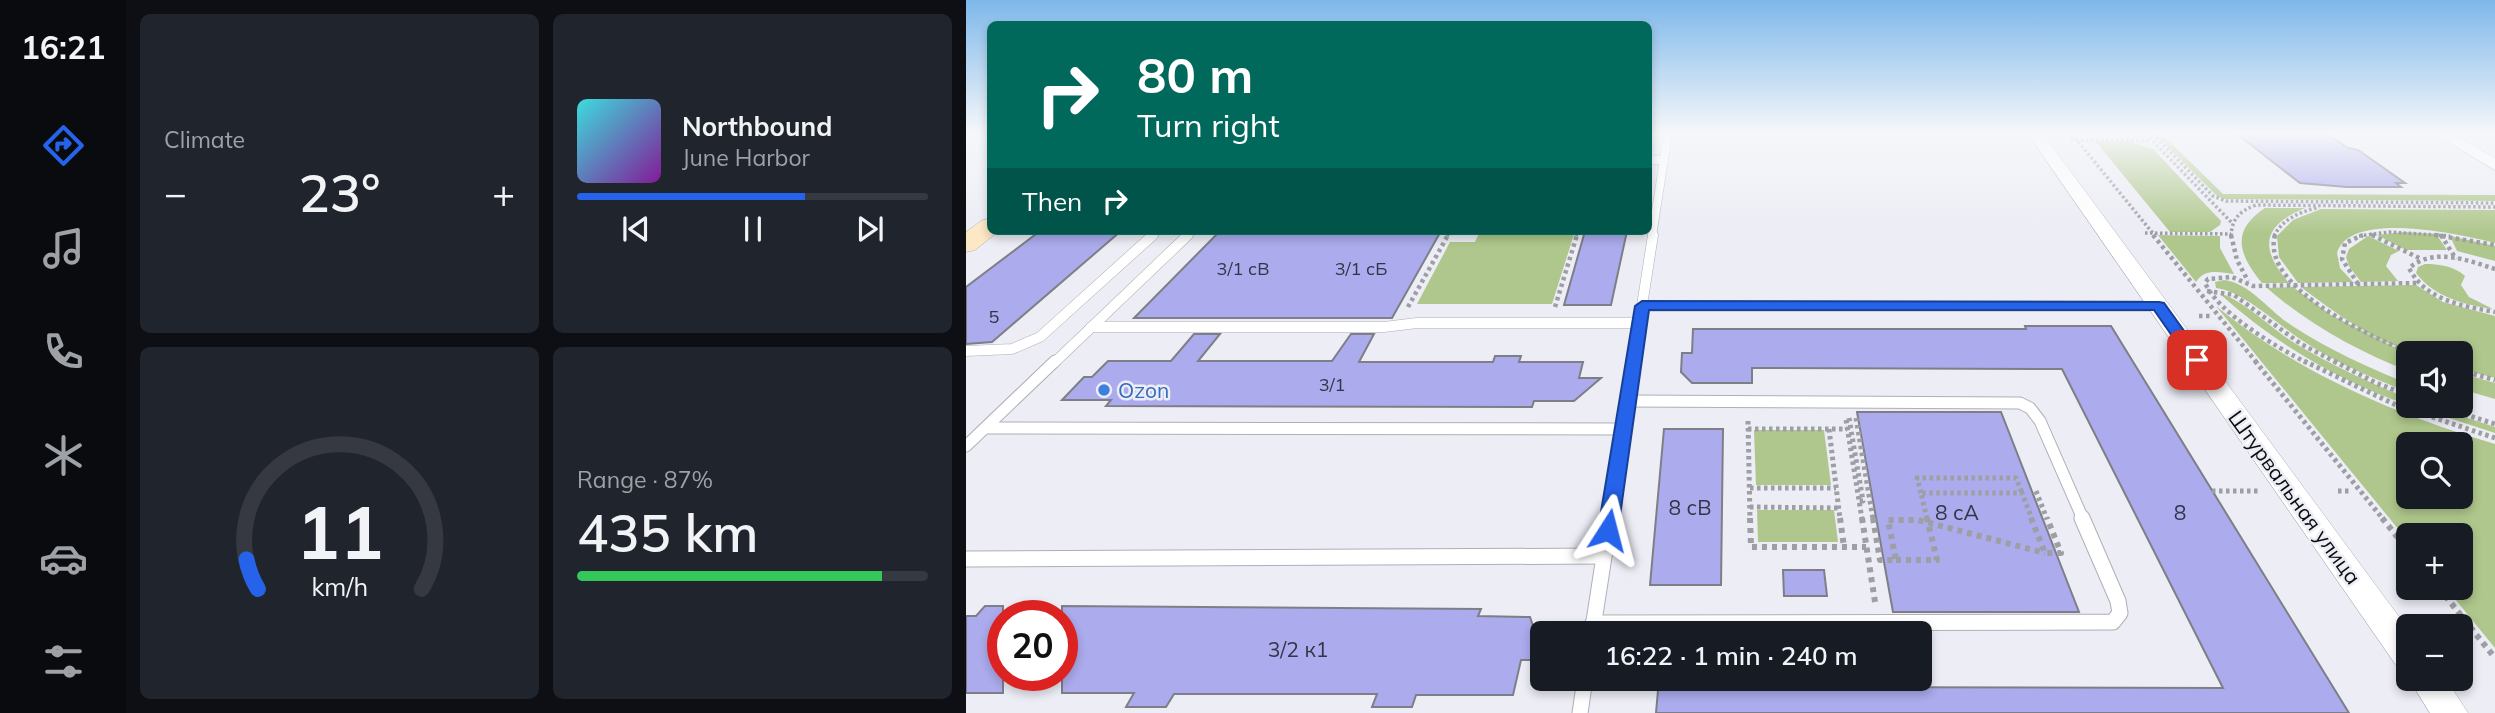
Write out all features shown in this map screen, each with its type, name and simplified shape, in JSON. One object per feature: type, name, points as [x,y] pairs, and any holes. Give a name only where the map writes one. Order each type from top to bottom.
[{"type":"main road","points":[[966,244],[987,228]]},
{"type":"street","name":"Штурвальная улица","points":[[2059,167],[2396,637]]},
{"type":"street","points":[[2434,691],[2450,713]]},
{"type":"lane","points":[[1652,218],[1662,167]]},
{"type":"lane","points":[[966,351],[1012,349],[1040,337],[1153,235]]},
{"type":"lane","points":[[966,446],[1188,235]]},
{"type":"lane","points":[[1593,621],[1642,306],[1650,235]]},
{"type":"lane","points":[[1642,306],[2159,306]]},
{"type":"lane","points":[[1091,327],[1639,323]]},
{"type":"lane","points":[[1627,401],[2007,402],[2030,408],[2040,421],[2118,601],[2120,613],[2113,622],[2098,624],[1987,619],[1932,622]]},
{"type":"lane","points":[[986,428],[1623,429]]},
{"type":"lane","points":[[966,559],[1604,556]]},
{"type":"lane","points":[[1580,713],[1583,691]]},
{"type":"path","points":[[2098,167],[2396,535]]},
{"type":"path","points":[[2178,167],[2234,225]]},
{"type":"path","points":[[2186,167],[2213,195],[2226,201],[2495,205]]},
{"type":"path","points":[[2323,205],[2288,219],[2273,236],[2273,250],[2278,263],[2295,285],[2340,318],[2396,346]]},
{"type":"path","points":[[2495,205],[2246,207],[2231,234],[2231,249],[2253,286],[2418,283],[2456,303],[2495,312]]},
{"type":"path","points":[[2358,284],[2342,261],[2343,249],[2350,241],[2370,234],[2404,230],[2441,233],[2495,245]]},
{"type":"path","points":[[2145,233],[2231,234]]},
{"type":"path","points":[[2441,233],[2456,259]]},
{"type":"path","points":[[2370,234],[2421,259]]},
{"type":"path","points":[[1398,326],[1448,235]]},
{"type":"path","points":[[1550,323],[1577,235]]},
{"type":"path","points":[[2418,283],[2409,268],[2421,259],[2456,259],[2495,269]]},
{"type":"path","points":[[2248,281],[2217,276],[2205,283],[2208,291],[2260,334],[2344,382],[2402,407],[2495,438]]},
{"type":"path","points":[[2199,292],[2234,295],[2301,344],[2396,390]]},
{"type":"path","points":[[2199,316],[2211,316]]},
{"type":"path","points":[[2473,374],[2495,380]]},
{"type":"path","points":[[1859,500],[1863,500],[1848,412],[1854,412],[1880,560],[1937,560],[1917,478],[2016,478],[2045,553]]},
{"type":"path","points":[[1748,416],[1751,547],[1866,547]]},
{"type":"path","points":[[1845,416],[1878,621]]},
{"type":"path","points":[[2473,417],[2495,424]]},
{"type":"path","points":[[1748,429],[1847,429]]},
{"type":"path","points":[[1829,429],[1844,547]]},
{"type":"path","points":[[1749,488],[1836,488]]},
{"type":"path","points":[[1896,560],[1888,520],[1928,523],[2045,553],[2061,553],[2036,491]]},
{"type":"path","points":[[2212,491],[2262,491]]},
{"type":"path","points":[[2338,491],[2351,491]]},
{"type":"path","points":[[1921,493],[2022,493]]},
{"type":"path","points":[[1750,508],[1839,508]]},
{"type":"path","points":[[2449,600],[2495,658]]},
{"type":"green space","points":[[2117,167],[2170,167],[2221,221],[2220,225],[2210,232],[2170,232]]},
{"type":"green space","points":[[2188,167],[2196,167],[2223,194],[2495,195],[2495,201],[2224,199],[2217,196]]},
{"type":"green space","points":[[2265,208],[2305,208],[2280,222],[2270,239],[2273,259],[2289,283],[2262,283],[2244,253],[2243,234],[2247,225]]},
{"type":"green space","points":[[2321,209],[2495,210],[2495,243],[2434,231],[2384,228],[2363,232],[2346,240],[2337,253],[2340,268],[2353,282],[2298,283],[2279,257],[2277,236],[2293,220]]},
{"type":"green space","points":[[2404,232],[2436,234],[2447,250],[2406,250],[2377,235]]},
{"type":"green space","points":[[1478,235],[1574,235],[1552,304],[1417,304],[1450,242],[1475,242]]},
{"type":"green space","points":[[2158,235],[2220,236],[2220,248],[2234,274],[2208,273],[2196,282]]},
{"type":"green space","points":[[2368,236],[2399,251],[2391,255],[2386,266],[2398,281],[2361,282],[2349,266],[2346,257],[2349,249]]},
{"type":"green space","points":[[2450,236],[2495,246],[2495,261],[2457,251]]},
{"type":"green space","points":[[2425,264],[2446,266],[2461,273],[2465,276],[2461,285],[2469,297],[2493,309],[2461,302],[2441,294],[2416,273],[2418,267]]},
{"type":"green space","points":[[2224,280],[2242,286],[2305,334],[2396,379],[2396,387],[2334,359],[2300,339],[2251,303],[2216,288],[2215,282]]},
{"type":"green space","points":[[2416,285],[2443,302],[2495,316],[2495,378],[2473,372],[2473,341],[2396,341],[2396,346],[2342,316],[2301,287]]},
{"type":"green space","points":[[2293,287],[2331,315],[2396,348],[2396,366],[2334,336],[2267,288]]},
{"type":"green space","points":[[2220,294],[2237,301],[2310,352],[2396,393],[2396,400],[2308,359]]},
{"type":"green space","points":[[2216,306],[2280,352],[2348,389],[2396,410],[2396,418],[2417,418],[2457,432],[2396,432],[2396,509],[2473,509],[2473,437],[2495,444],[2495,648],[2473,621],[2473,614],[2467,614],[2456,600],[2473,600],[2473,523],[2396,523],[2396,526]]},
{"type":"green space","points":[[2473,377],[2495,383],[2495,399],[2473,393]]},
{"type":"green space","points":[[2449,418],[2467,418],[2495,427],[2495,433]]},
{"type":"green space","points":[[1754,430],[1824,430],[1831,485],[1756,485]]},
{"type":"green space","points":[[1757,510],[1834,510],[1838,542],[1758,542]]},
{"type":"building","points":[[2280,167],[2383,167],[2405,183],[2396,183],[2401,187],[2347,187],[2300,183]]},
{"type":"building","points":[[1035,235],[1116,235],[992,342],[966,344],[966,287]]},
{"type":"building","points":[[1216,235],[1439,235],[1392,318],[1134,318]]},
{"type":"building","points":[[1584,235],[1626,235],[1611,305],[1564,305]]},
{"type":"building","points":[[2025,326],[2111,326],[2349,713],[1656,713],[1658,691],[1932,691],[1932,687],[2223,688],[2062,369],[1752,368],[1752,383],[1692,383],[1681,372],[1682,353],[1692,353],[1693,329],[2026,329]]},
{"type":"building","points":[[1194,334],[1220,334],[1198,361],[1332,361],[1351,334],[1374,334],[1359,362],[1493,362],[1495,356],[1521,356],[1519,362],[1583,362],[1579,378],[1601,378],[1574,401],[1534,401],[1532,407],[1106,406],[1111,400],[1062,400],[1084,377],[1092,377],[1108,361],[1171,361]]},
{"type":"building","points":[[1857,412],[2001,412],[2079,612],[1893,612]]},
{"type":"building","points":[[1664,429],[1723,429],[1721,585],[1650,585]]},
{"type":"building","points":[[1783,570],[1824,570],[1827,596],[1784,596]]},
{"type":"building","points":[[987,606],[987,691],[1003,693],[966,693],[966,616],[976,616]]},
{"type":"building","points":[[1078,606],[1481,609],[1478,616],[1530,617],[1531,621],[1530,660],[1521,660],[1513,695],[1416,695],[1412,707],[1372,707],[1377,694],[1174,694],[1166,707],[1126,707],[1134,693],[1062,693],[1078,691]]},
{"type":"place","name":"Ozon","points":[[1104,390]]},
{"type":"route","points":[[1608,530],[1642,306],[2159,306],[2197,360]]}]
